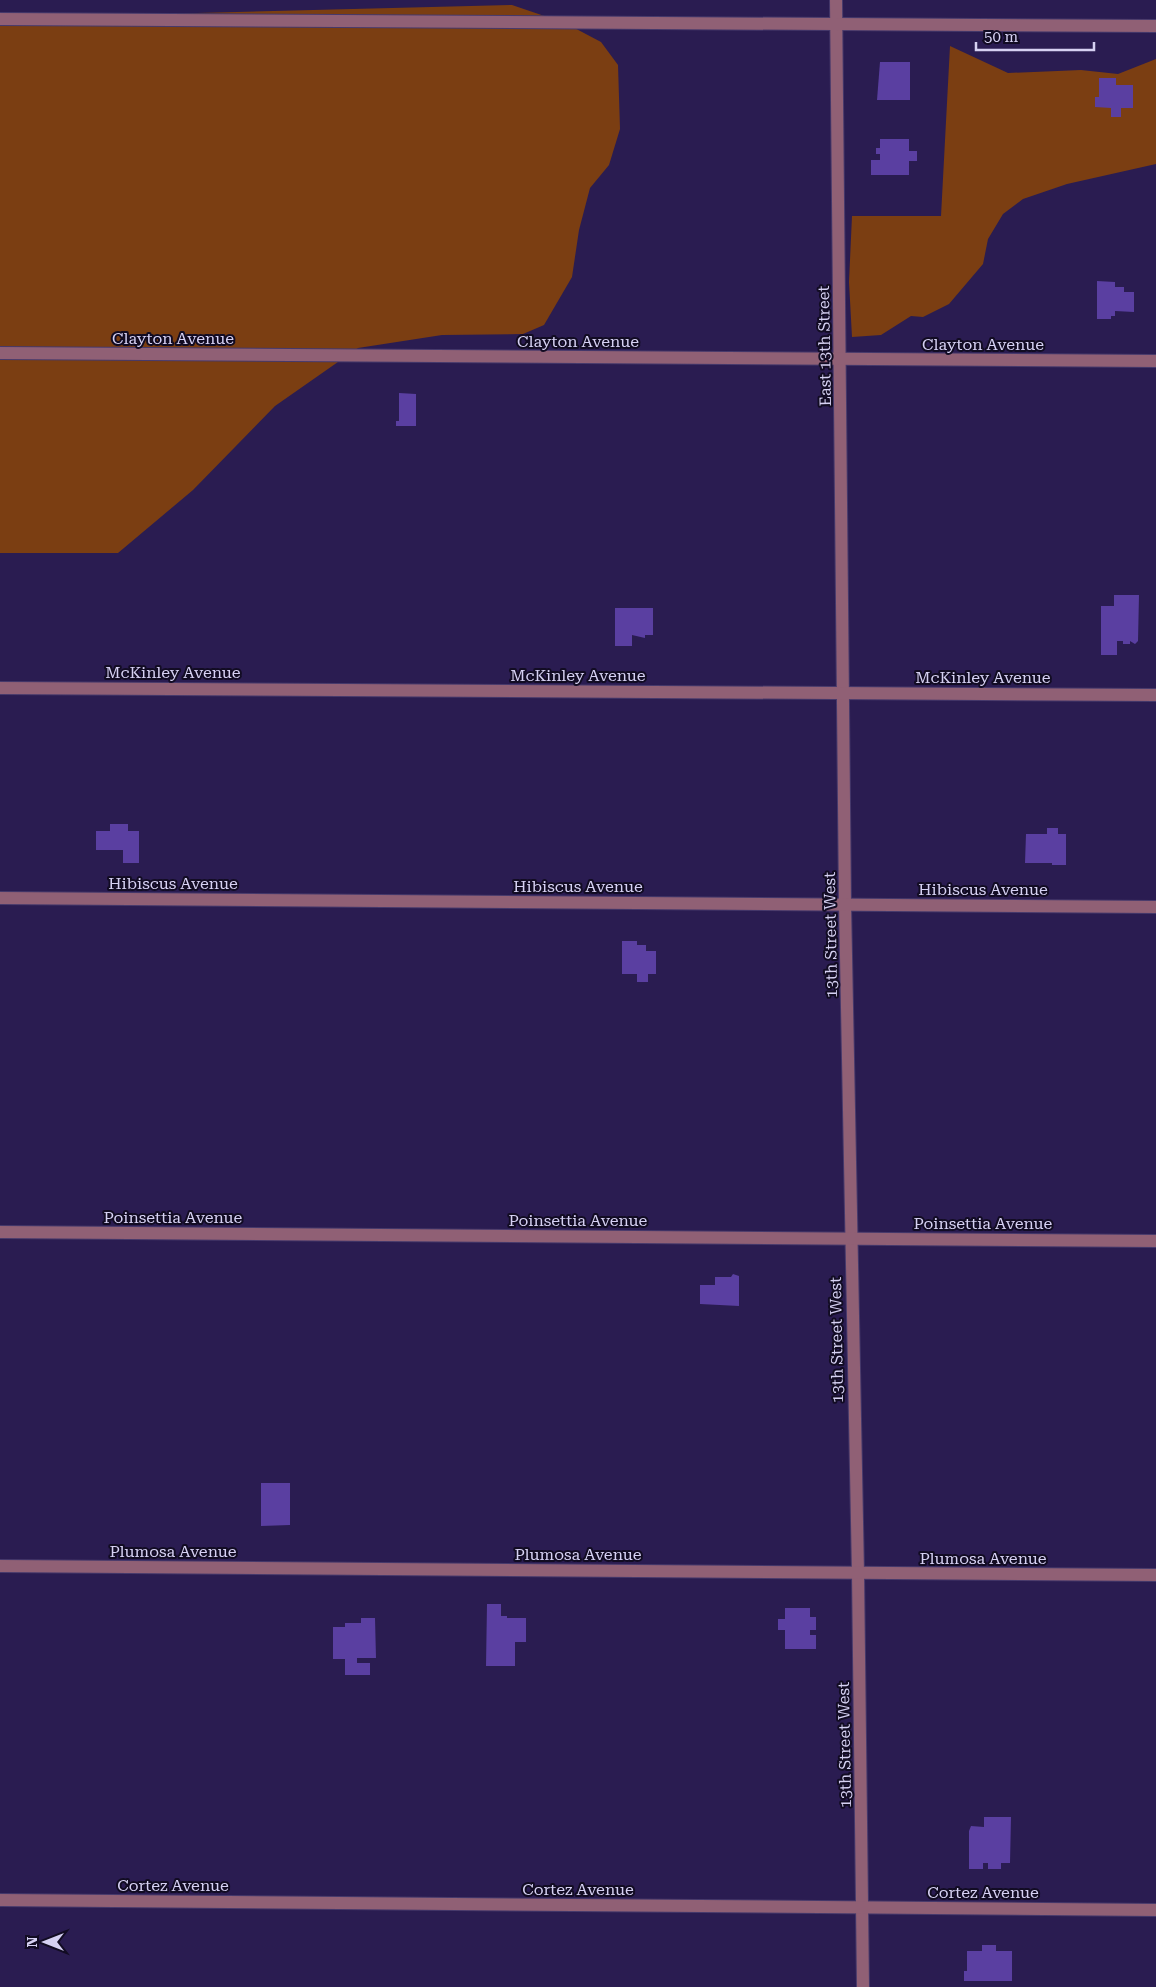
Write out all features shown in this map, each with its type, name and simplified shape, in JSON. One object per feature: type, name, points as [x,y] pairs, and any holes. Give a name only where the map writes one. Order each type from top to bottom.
[{"type":"street","name":"East 13th Street","points":[[836,0],[844,693]]},
{"type":"street","points":[[0,19],[1156,26]]},
{"type":"street","name":"Clayton Avenue","points":[[0,353],[1156,361]]},
{"type":"street","name":"McKinley Avenue","points":[[0,688],[1156,695]]},
{"type":"street","name":"13th Street West","points":[[844,693],[845,904],[858,1573],[863,1987]]},
{"type":"street","name":"Hibiscus Avenue","points":[[0,898],[1156,907]]},
{"type":"street","name":"Poinsettia Avenue","points":[[0,1232],[1156,1241]]},
{"type":"street","name":"Plumosa Avenue","points":[[0,1566],[1156,1575]]},
{"type":"street","name":"Cortez Avenue","points":[[0,1900],[1156,1910]]},
{"type":"shaded area","points":[[512,5],[565,23],[601,42],[618,65],[620,129],[609,165],[590,188],[579,230],[572,277],[544,325],[523,334],[442,335],[358,348],[275,406],[193,490],[118,553],[0,553],[0,18]]},
{"type":"shaded area","points":[[950,46],[1008,73],[1081,70],[1118,74],[1156,59],[1156,164],[1067,184],[1023,199],[1003,214],[988,239],[983,264],[949,304],[923,317],[911,316],[881,335],[852,337],[849,282],[852,216],[941,216]]},
{"type":"building","points":[[880,62],[910,62],[910,100],[877,100]]},
{"type":"building","points":[[1099,78],[1116,78],[1116,85],[1133,85],[1133,108],[1121,108],[1121,117],[1111,117],[1111,108],[1095,107],[1095,97],[1099,97]]},
{"type":"building","points":[[880,139],[909,139],[909,151],[917,151],[917,161],[909,161],[909,175],[871,175],[871,160],[880,160],[880,154],[876,154],[876,148],[880,148]]},
{"type":"building","points":[[1097,281],[1115,282],[1115,287],[1124,287],[1124,292],[1134,292],[1134,312],[1115,311],[1115,316],[1111,316],[1111,319],[1097,319]]},
{"type":"building","points":[[399,393],[416,394],[416,426],[396,426],[396,421],[399,421]]},
{"type":"building","points":[[1114,595],[1139,595],[1138,641],[1135,644],[1130,641],[1130,644],[1123,644],[1123,641],[1117,641],[1117,655],[1101,655],[1101,606],[1114,606]]},
{"type":"building","points":[[615,608],[653,608],[653,635],[645,635],[645,638],[632,635],[632,646],[615,646]]},
{"type":"building","points":[[110,824],[128,824],[128,831],[139,831],[139,863],[123,863],[123,850],[96,850],[96,831],[110,831]]},
{"type":"building","points":[[1047,828],[1058,828],[1058,834],[1066,834],[1066,865],[1025,863],[1026,834],[1047,834]]},
{"type":"building","points":[[622,941],[637,941],[637,945],[646,945],[646,951],[656,951],[656,974],[648,974],[648,982],[637,982],[637,974],[622,974]]},
{"type":"building","points":[[733,1274],[739,1276],[739,1306],[700,1304],[700,1285],[715,1285],[715,1277],[731,1277]]},
{"type":"building","points":[[261,1483],[290,1483],[290,1525],[261,1526]]},
{"type":"building","points":[[487,1604],[501,1604],[501,1616],[507,1616],[507,1618],[526,1618],[526,1642],[515,1642],[515,1666],[486,1666]]},
{"type":"building","points":[[785,1608],[810,1608],[810,1617],[816,1617],[816,1630],[810,1630],[810,1635],[816,1635],[816,1649],[785,1649],[785,1630],[778,1630],[778,1619],[785,1619]]},
{"type":"building","points":[[361,1618],[375,1618],[376,1658],[357,1658],[357,1663],[370,1663],[370,1675],[345,1675],[345,1659],[333,1659],[333,1627],[345,1627],[345,1623],[361,1623]]},
{"type":"building","points":[[984,1817],[1011,1817],[1010,1863],[1001,1863],[1001,1869],[988,1869],[988,1863],[983,1863],[983,1869],[969,1869],[969,1831],[971,1826],[984,1827]]},
{"type":"building","points":[[982,1945],[996,1945],[996,1951],[1012,1951],[1012,1981],[964,1981],[964,1971],[967,1971],[967,1951],[982,1951]]}]
